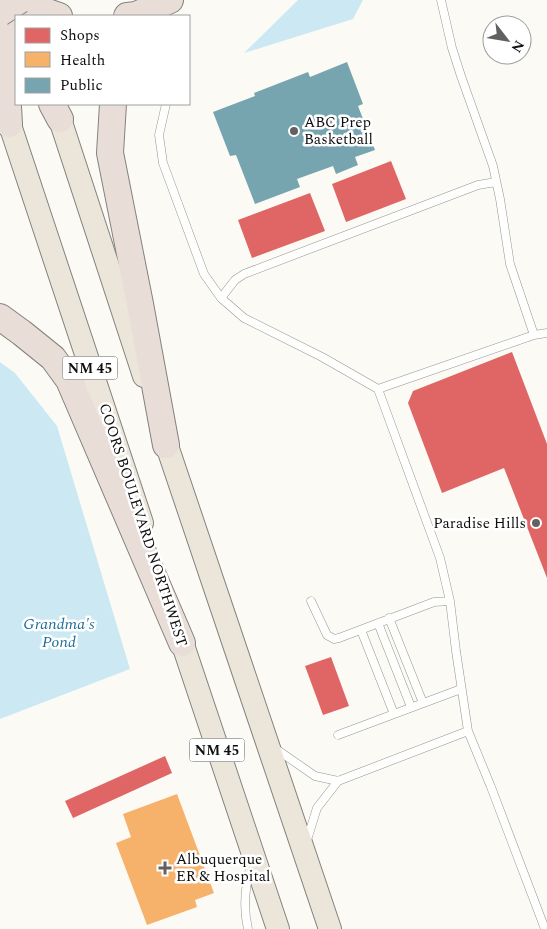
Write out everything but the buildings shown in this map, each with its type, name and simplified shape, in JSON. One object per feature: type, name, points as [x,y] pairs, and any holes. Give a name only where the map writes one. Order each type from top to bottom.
[{"type":"highway","points":[[136,15],[170,0]]},
{"type":"highway","points":[[165,15],[181,0]]},
{"type":"highway","points":[[9,124],[5,28],[19,3],[56,15]]},
{"type":"highway","points":[[113,105],[110,153],[166,445]]},
{"type":"highway","points":[[0,318],[53,358],[69,380],[182,643]]},
{"type":"main road","name":"COORS BOULEVARD NORTHWEST","points":[[0,92],[9,124],[278,929]]},
{"type":"main road","name":"NM 45","points":[[56,109],[166,445],[330,929]]},
{"type":"main road","points":[[267,898],[293,929]]},
{"type":"lane","points":[[441,0],[452,48],[493,166],[510,264],[534,335]]},
{"type":"lane","points":[[166,105],[159,135],[163,163],[204,274],[221,298],[244,318],[322,357],[378,389],[440,558],[450,601],[468,731],[545,929]]},
{"type":"lane","points":[[221,298],[227,289],[244,274],[478,185],[496,182]]},
{"type":"lane","points":[[378,389],[547,332]]},
{"type":"lane","points":[[311,601],[327,635],[334,639],[434,602],[450,601]]},
{"type":"lane","points":[[389,618],[423,703]]},
{"type":"lane","points":[[378,623],[411,707]]},
{"type":"lane","points":[[361,630],[394,714]]},
{"type":"lane","points":[[338,735],[461,689]]},
{"type":"lane","points":[[303,852],[317,808],[338,781],[468,731]]},
{"type":"lane","points":[[266,742],[315,776],[338,781]]},
{"type":"lane","points":[[248,929],[245,900],[247,880],[253,856]]},
{"type":"water","points":[[298,0],[363,0],[353,19],[244,53]]},
{"type":"water","name":"Grandma's Pond","points":[[0,362],[15,373],[57,426],[130,669],[0,719]]},
{"type":"place","name":"ABC Prep Basketball","points":[[294,131]]},
{"type":"place","name":"Paradise Hills","points":[[536,523]]},
{"type":"place","name":"Albuquerque ER & Hospital","points":[[165,868]]}]
